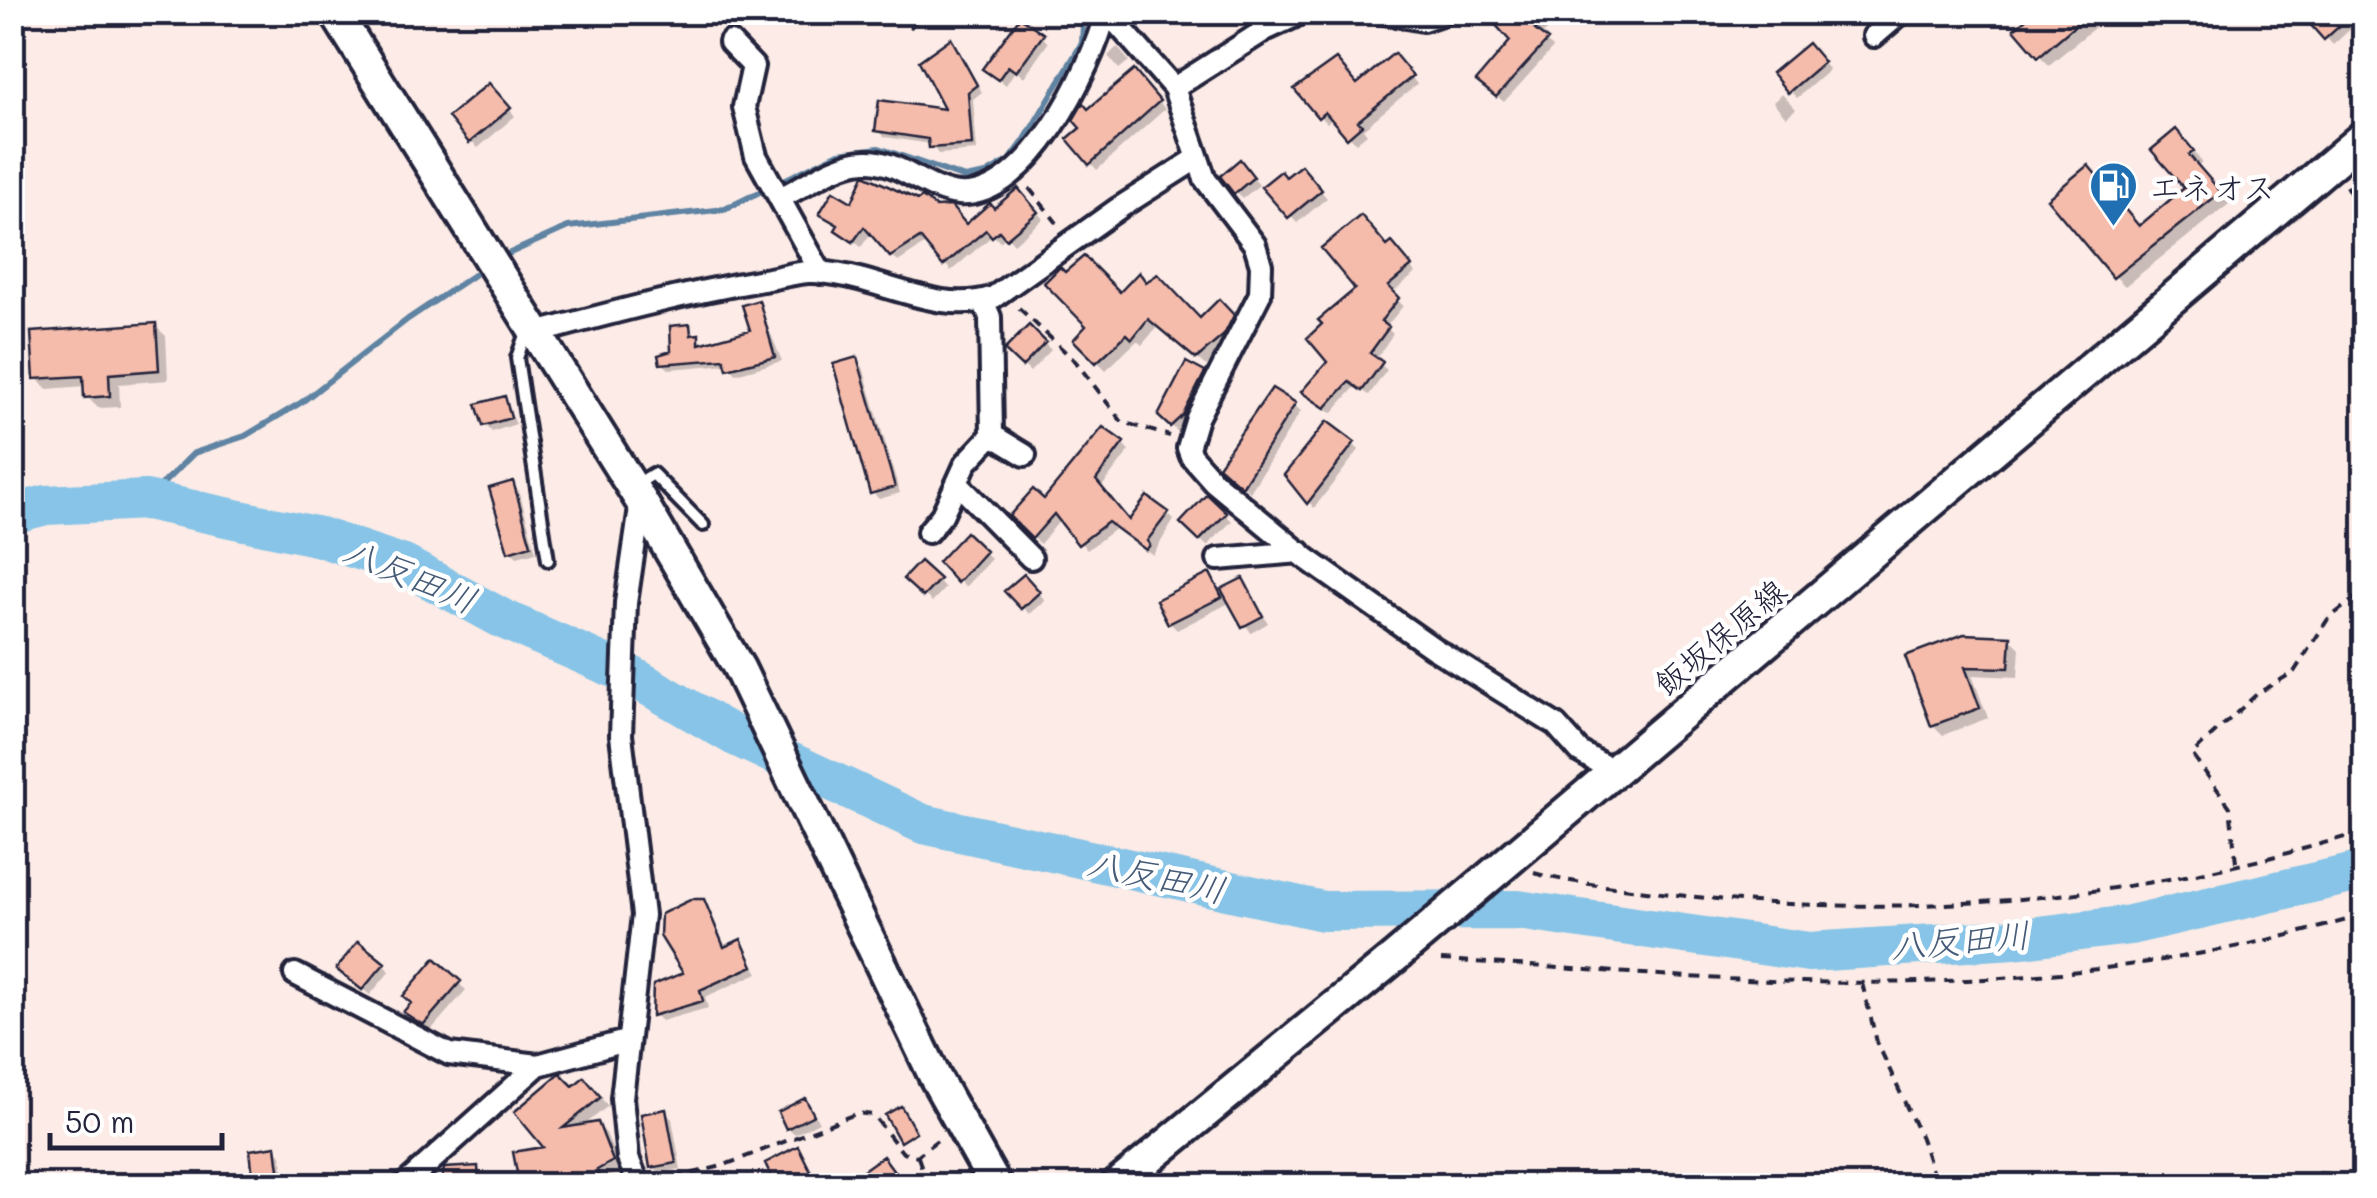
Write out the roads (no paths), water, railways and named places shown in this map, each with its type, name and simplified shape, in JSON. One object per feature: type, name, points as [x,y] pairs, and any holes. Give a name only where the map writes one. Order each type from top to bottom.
[{"type":"main road","points":[[335,12],[533,334],[637,494],[738,668],[960,1121],[996,1186]]},
{"type":"main road","name":"飯坂保原線","points":[[1116,1186],[1396,956],[2364,136]]},
{"type":"street","points":[[1107,12],[1174,88],[1196,158],[1216,196],[1256,245],[1262,281],[1260,294],[1190,440],[1191,456],[1214,482],[1300,552],[1433,648],[1556,725],[1580,752],[1613,772]]},
{"type":"street","points":[[774,188],[865,161],[888,166],[926,187],[961,194],[1016,172],[1032,156],[1097,50],[1107,12]]},
{"type":"street","points":[[1174,88],[1266,30],[1304,12]]},
{"type":"street","points":[[1379,12],[1423,20],[1446,12]]},
{"type":"street","points":[[1874,36],[1902,12]]},
{"type":"street","points":[[730,42],[753,66],[744,108],[756,156],[821,273]]},
{"type":"street","points":[[533,334],[697,290],[821,273],[842,274],[948,302],[983,301],[1004,291],[1196,158]]},
{"type":"street","points":[[928,532],[942,515],[966,463],[992,435],[990,317],[983,301]]},
{"type":"street","points":[[992,435],[1026,455]]},
{"type":"street","points":[[957,483],[1030,558]]},
{"type":"street","points":[[637,494],[626,603],[621,735],[643,916],[626,1041],[622,1124],[641,1186]]},
{"type":"street","points":[[1218,559],[1300,552]]},
{"type":"street","points":[[295,974],[449,1054],[538,1065],[626,1041]]},
{"type":"street","points":[[403,1186],[538,1065]]},
{"type":"lane","points":[[533,334],[523,341],[517,358],[548,560]]},
{"type":"lane","points":[[637,494],[654,474],[704,525]]},
{"type":"waterway","points":[[499,258],[568,227],[725,209],[839,153],[879,148],[965,178],[986,174],[1010,160],[1024,141],[1082,43],[1083,24],[1073,12]]},
{"type":"waterway","points":[[146,500],[194,453],[245,436],[302,402],[408,319],[484,268]]},
{"type":"waterway","name":"八反田川","points":[[12,514],[46,505],[146,500],[320,537],[404,565],[503,619],[630,675],[735,736],[923,824],[1323,911],[1518,910],[1809,952],[2014,939],[2130,925],[2364,871]]},
{"type":"place","name":"エネオス","points":[[2114,228]]}]
